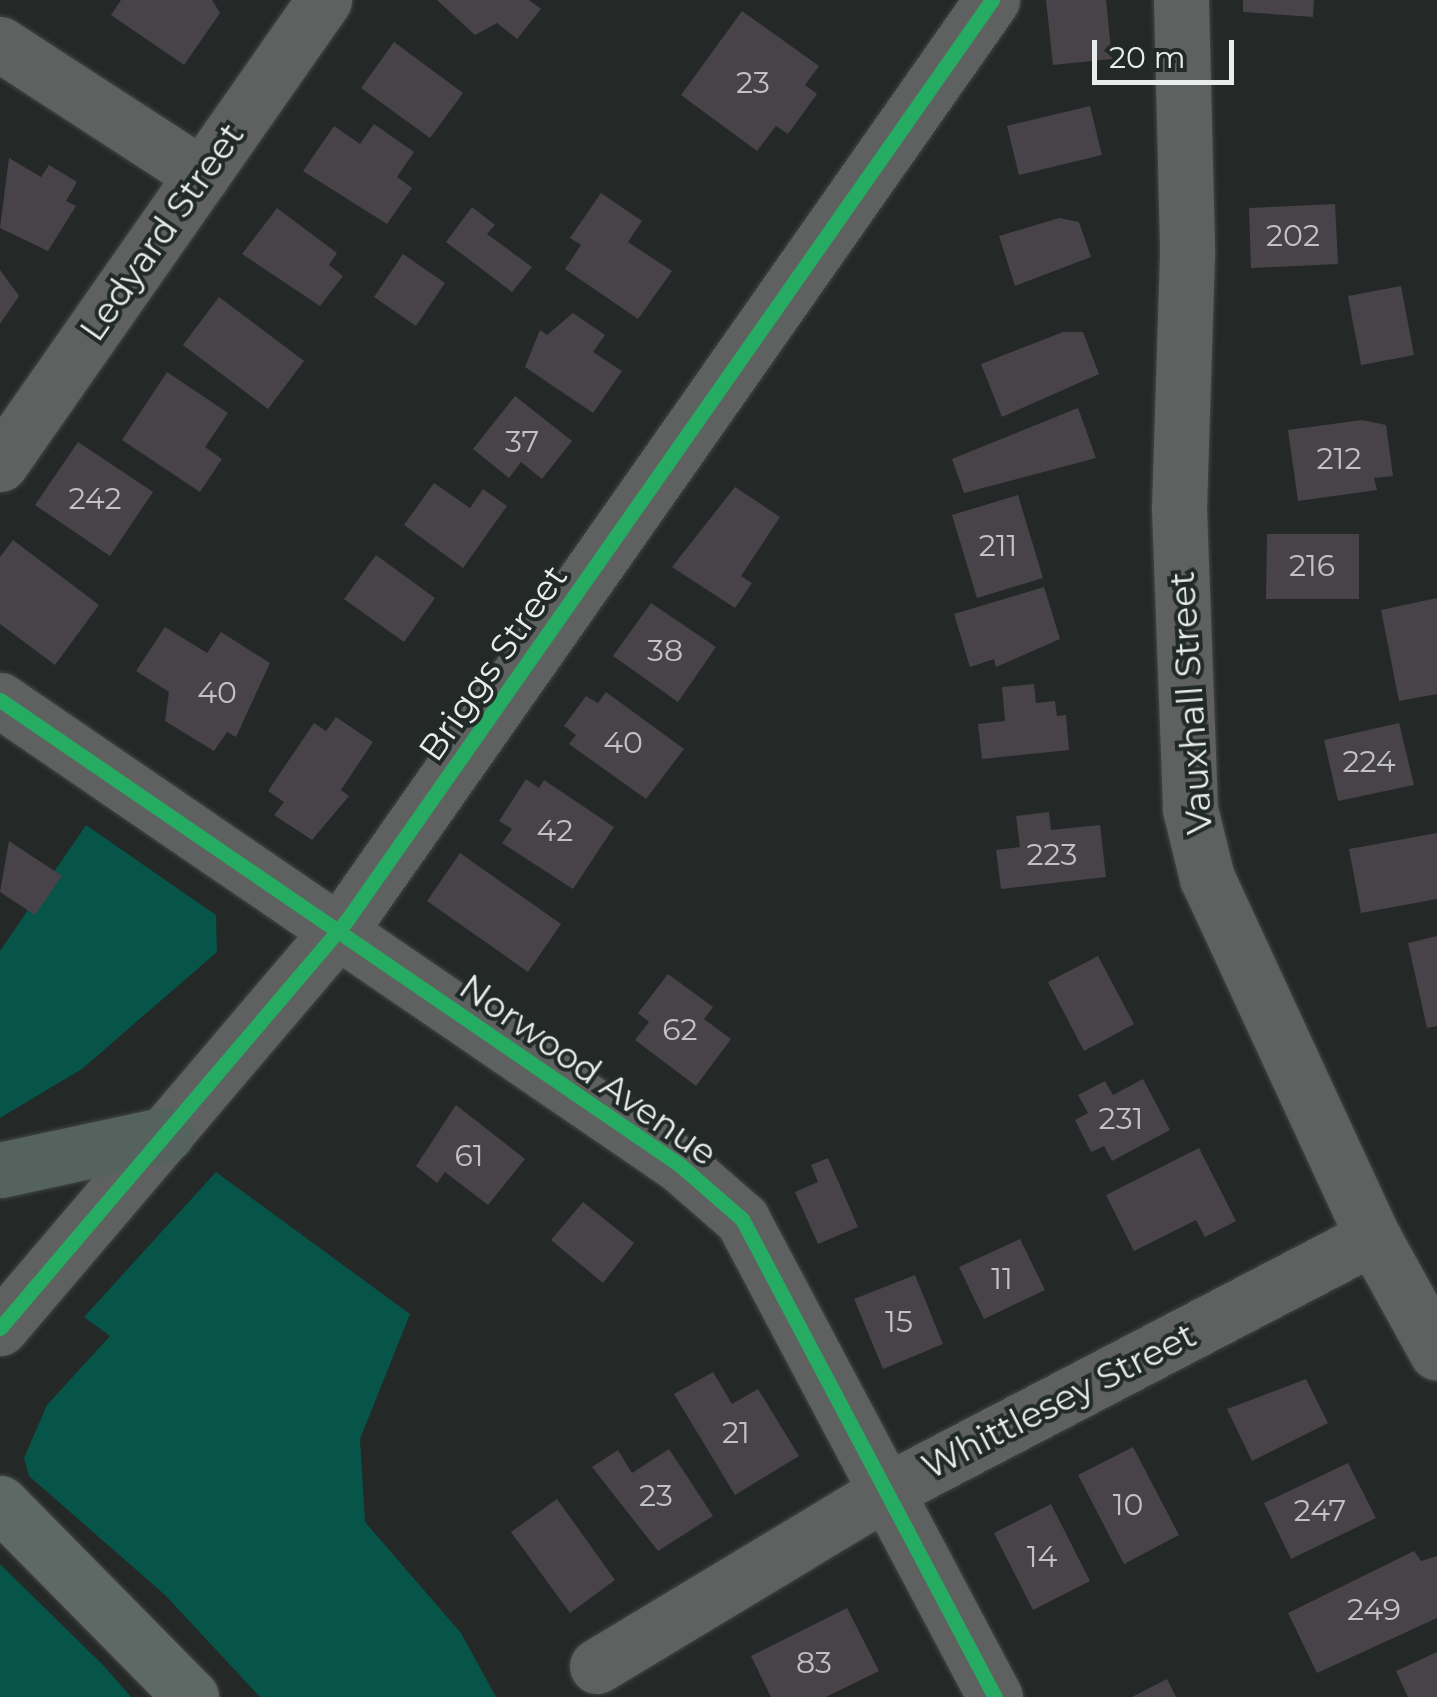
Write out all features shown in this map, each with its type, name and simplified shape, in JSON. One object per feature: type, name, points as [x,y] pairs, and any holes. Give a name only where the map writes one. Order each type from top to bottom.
[{"type":"highway","points":[[0,1170],[166,1134]]},
{"type":"main road","points":[[0,1502],[192,1697]]},
{"type":"street","name":"Ledyard Street","points":[[0,464],[324,0]]},
{"type":"street","name":"Briggs Street","points":[[0,1328],[336,933],[992,0]]},
{"type":"street","name":"Vauxhall Street","points":[[1181,0],[1188,215],[1178,508],[1190,810],[1208,878],[1373,1238],[1437,1353]]},
{"type":"street","points":[[0,44],[202,175]]},
{"type":"street","name":"Norwood Avenue","points":[[0,700],[680,1165],[742,1219],[890,1489],[995,1697]]},
{"type":"street","name":"Whittlesey Street","points":[[596,1666],[890,1489],[1373,1238]]},
{"type":"green space","points":[[86,825],[216,915],[217,952],[82,1069],[0,1118],[0,951]]},
{"type":"green space","points":[[216,1172],[410,1314],[360,1439],[365,1522],[461,1633],[496,1697],[260,1697],[165,1595],[29,1476],[24,1458],[47,1405],[110,1336],[84,1317]]},
{"type":"green space","points":[[0,1564],[105,1667],[131,1697],[0,1697]]},
{"type":"building","points":[[121,0],[212,0],[220,13],[184,65],[111,15]]},
{"type":"building","points":[[437,0],[529,0],[541,9],[517,39],[497,23],[475,35]]},
{"type":"building","points":[[1046,0],[1106,0],[1112,59],[1053,65]]},
{"type":"building","points":[[1243,0],[1314,0],[1313,17],[1243,12]]},
{"type":"building","points":[[742,11],[819,66],[805,85],[817,94],[788,134],[776,126],[757,151],[681,95]]},
{"type":"building","points":[[394,42],[463,93],[430,138],[361,88]]},
{"type":"building","points":[[1090,106],[1102,155],[1019,175],[1007,126]]},
{"type":"building","points":[[374,124],[414,152],[397,177],[412,188],[387,224],[303,171],[334,126],[360,144]]},
{"type":"building","points":[[9,158],[41,177],[49,165],[77,182],[66,201],[76,206],[48,251],[0,228]]},
{"type":"building","points":[[601,193],[642,221],[628,242],[672,271],[638,319],[565,269],[581,245],[570,238]]},
{"type":"building","points":[[1335,204],[1338,264],[1251,268],[1249,208]]},
{"type":"building","points":[[472,207],[495,225],[487,234],[532,267],[512,292],[446,242]]},
{"type":"building","points":[[277,208],[337,253],[329,265],[343,276],[320,306],[242,254]]},
{"type":"building","points":[[1059,218],[1079,222],[1091,257],[1015,286],[999,236]]},
{"type":"building","points":[[403,254],[445,283],[416,326],[374,297]]},
{"type":"building","points":[[0,270],[19,296],[0,324]]},
{"type":"building","points":[[1401,286],[1414,355],[1361,365],[1348,296]]},
{"type":"building","points":[[219,297],[304,361],[268,409],[183,345]]},
{"type":"building","points":[[573,313],[605,335],[593,352],[622,371],[593,413],[525,367],[540,330],[547,335]]},
{"type":"building","points":[[1063,332],[1083,332],[1099,374],[1002,417],[981,364]]},
{"type":"building","points":[[167,372],[228,413],[205,447],[222,459],[200,492],[122,440]]},
{"type":"building","points":[[515,396],[572,441],[542,479],[521,462],[509,478],[473,449]]},
{"type":"building","points":[[1078,408],[1096,458],[964,493],[952,459]]},
{"type":"building","points":[[1362,420],[1386,425],[1393,476],[1374,478],[1377,490],[1298,501],[1288,430]]},
{"type":"building","points":[[78,442],[153,492],[110,556],[35,505]]},
{"type":"building","points":[[434,483],[470,508],[483,489],[507,506],[463,568],[404,525]]},
{"type":"building","points":[[735,487],[780,517],[741,576],[752,583],[735,608],[672,567]]},
{"type":"building","points":[[1018,495],[1043,578],[977,598],[952,515]]},
{"type":"building","points":[[1267,534],[1359,534],[1359,599],[1266,599]]},
{"type":"building","points":[[13,540],[99,605],[55,665],[0,624],[0,557]]},
{"type":"building","points":[[376,555],[435,598],[404,642],[344,599]]},
{"type":"building","points":[[1044,587],[1060,639],[996,667],[994,659],[970,667],[954,614]]},
{"type":"building","points":[[1437,598],[1437,694],[1399,701],[1381,610]]},
{"type":"building","points":[[651,603],[716,647],[678,702],[613,656]]},
{"type":"building","points":[[165,627],[207,653],[221,632],[270,663],[236,737],[227,732],[214,751],[165,721],[169,692],[136,671]]},
{"type":"building","points":[[1034,684],[1036,703],[1055,701],[1057,716],[1066,715],[1069,750],[982,759],[978,724],[1005,721],[1002,687]]},
{"type":"building","points":[[606,692],[684,749],[646,799],[569,744],[576,735],[564,726],[586,696],[598,703]]},
{"type":"building","points":[[336,717],[373,742],[341,790],[349,796],[312,840],[274,815],[284,802],[268,791],[314,723],[326,731]]},
{"type":"building","points":[[1399,723],[1414,785],[1338,801],[1324,740]]},
{"type":"building","points":[[526,779],[539,788],[544,780],[614,827],[573,889],[502,843],[512,829],[499,821]]},
{"type":"building","points":[[1049,812],[1051,830],[1100,825],[1106,877],[1001,889],[996,850],[1020,847],[1016,816]]},
{"type":"building","points":[[1437,833],[1437,899],[1361,913],[1349,849]]},
{"type":"building","points":[[9,841],[62,876],[35,915],[0,892]]},
{"type":"building","points":[[460,853],[561,924],[528,972],[427,901]]},
{"type":"building","points":[[1437,936],[1437,1026],[1427,1028],[1408,943]]},
{"type":"building","points":[[1098,956],[1134,1024],[1084,1051],[1048,982]]},
{"type":"building","points":[[668,974],[713,1007],[704,1019],[731,1039],[696,1086],[635,1040],[649,1022],[638,1013]]},
{"type":"building","points":[[1143,1079],[1170,1130],[1112,1161],[1104,1146],[1091,1152],[1075,1120],[1088,1113],[1078,1095],[1105,1081],[1113,1095]]},
{"type":"building","points":[[456,1105],[525,1159],[488,1205],[445,1172],[437,1183],[416,1166]]},
{"type":"building","points":[[1199,1148],[1236,1221],[1205,1237],[1196,1220],[1134,1251],[1106,1195]]},
{"type":"building","points":[[828,1158],[858,1227],[818,1244],[795,1192],[818,1182],[811,1165]]},
{"type":"building","points":[[583,1202],[634,1243],[603,1283],[551,1240]]},
{"type":"building","points":[[1020,1239],[1045,1290],[984,1319],[959,1267]]},
{"type":"building","points":[[915,1275],[943,1344],[883,1369],[854,1299]]},
{"type":"building","points":[[713,1372],[732,1404],[758,1389],[799,1456],[735,1495],[674,1394]]},
{"type":"building","points":[[1306,1379],[1328,1423],[1252,1461],[1227,1409]]},
{"type":"building","points":[[1133,1447],[1179,1535],[1124,1564],[1078,1475]]},
{"type":"building","points":[[669,1449],[713,1516],[658,1551],[592,1467],[618,1450],[632,1473]]},
{"type":"building","points":[[1348,1463],[1376,1518],[1291,1559],[1264,1503]]},
{"type":"building","points":[[557,1499],[615,1580],[570,1613],[511,1532]]},
{"type":"building","points":[[1051,1504],[1090,1581],[1033,1610],[994,1533]]},
{"type":"building","points":[[1414,1551],[1421,1561],[1437,1556],[1437,1618],[1317,1673],[1288,1613]]},
{"type":"building","points":[[847,1608],[879,1671],[826,1697],[771,1697],[751,1656]]},
{"type":"building","points":[[1437,1652],[1437,1697],[1408,1697],[1396,1671]]},
{"type":"building","points":[[1167,1679],[1176,1697],[1132,1697]]},
{"type":"cycle path","points":[[0,1328],[347,920],[992,0]]},
{"type":"cycle path","points":[[0,700],[680,1165],[742,1219],[995,1697]]}]
